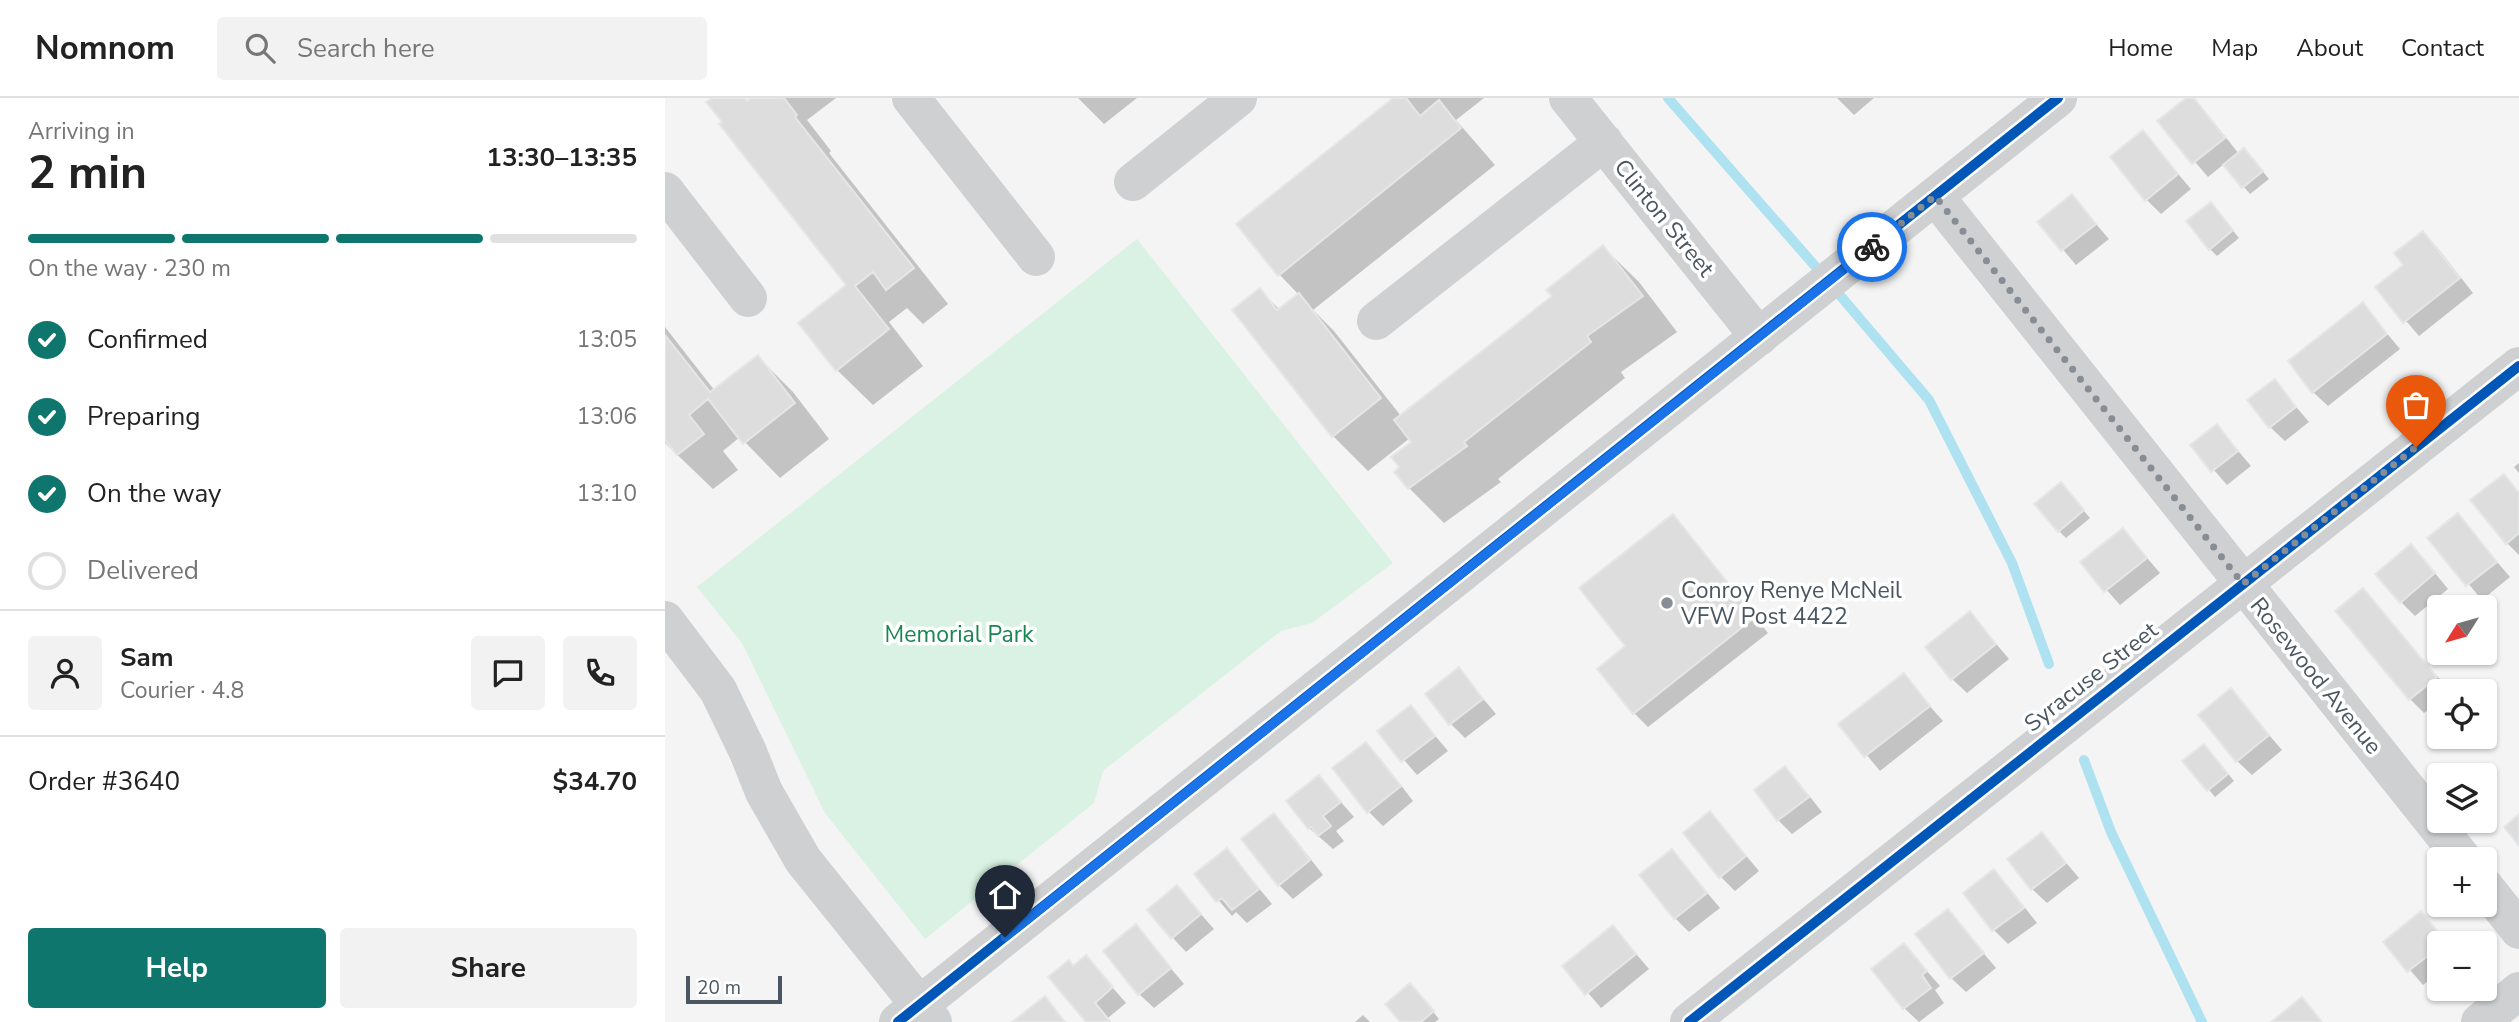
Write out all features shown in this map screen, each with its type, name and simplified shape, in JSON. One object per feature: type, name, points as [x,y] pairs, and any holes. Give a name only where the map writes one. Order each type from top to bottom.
[{"type":"street","points":[[911,98],[1036,257]]},
{"type":"street","points":[[1133,182],[1238,98]]},
{"type":"street","name":"Clinton Street","points":[[1568,98],[1759,337]]},
{"type":"street","points":[[665,620],[718,690],[764,792],[803,860],[917,1016],[2058,98]]},
{"type":"street","points":[[1376,321],[1604,142]]},
{"type":"street","points":[[665,191],[748,298]]},
{"type":"street","name":"Rosewood Avenue","points":[[1935,196],[2453,847]]},
{"type":"street","name":"Syracuse Street","points":[[1689,1022],[2519,366]]},
{"type":"street","points":[[2497,902],[2519,930]]},
{"type":"street","points":[[2480,1022],[2519,991]]},
{"type":"green space","name":"Memorial Park","points":[[1137,239],[1393,563],[1312,623],[1281,631],[1103,771],[1094,803],[925,939],[825,813],[742,643],[697,587]]},
{"type":"building","points":[[712,98],[745,98],[747,101],[751,98],[784,98],[797,115],[795,117],[914,268],[886,290],[873,272],[855,286],[889,329],[836,371],[798,323],[846,285],[719,124],[722,122],[706,102]]},
{"type":"building","points":[[1393,98],[1406,98],[1420,116],[1439,100],[1461,128],[1278,276],[1236,224]]},
{"type":"building","points":[[2186,98],[2194,98],[2225,138],[2192,164],[2157,121]]},
{"type":"building","points":[[2143,130],[2178,174],[2145,201],[2110,157]]},
{"type":"building","points":[[2244,148],[2263,171],[2242,188],[2223,165]]},
{"type":"building","points":[[2072,194],[2096,224],[2061,251],[2037,222]]},
{"type":"building","points":[[2211,202],[2233,230],[2209,250],[2186,221]]},
{"type":"building","points":[[2423,231],[2460,278],[2403,323],[2375,287],[2403,265],[2394,253]]},
{"type":"building","points":[[1603,245],[1643,296],[1587,336],[1591,342],[1464,442],[1467,446],[1408,489],[1394,472],[1399,467],[1391,457],[1411,442],[1394,420],[1552,296],[1546,290]]},
{"type":"building","points":[[1260,288],[1277,310],[1299,293],[1381,398],[1332,437],[1232,310]]},
{"type":"building","points":[[2363,302],[2387,334],[2312,393],[2288,361]]},
{"type":"building","points":[[665,335],[710,392],[758,355],[795,403],[743,444],[708,399],[689,415],[704,434],[677,455],[665,440]]},
{"type":"building","points":[[2275,379],[2296,407],[2269,428],[2247,400]]},
{"type":"building","points":[[2217,424],[2238,451],[2211,472],[2190,445]]},
{"type":"building","points":[[2504,474],[2519,493],[2519,533],[2506,544],[2470,500]]},
{"type":"building","points":[[2061,482],[2084,510],[2058,532],[2034,504]]},
{"type":"building","points":[[2458,513],[2497,562],[2466,586],[2427,538]]},
{"type":"building","name":"Conroy Renye McNeil VFW Post 4422","points":[[1673,514],[1755,617],[1633,714],[1597,669],[1625,646],[1579,588]]},
{"type":"building","points":[[2123,528],[2147,558],[2104,592],[2080,562]]},
{"type":"building","points":[[2411,544],[2435,573],[2400,603],[2375,574]]},
{"type":"building","points":[[2363,588],[2437,677],[2427,679],[2427,685],[2409,700],[2335,611]]},
{"type":"building","points":[[1970,611],[1996,644],[1951,680],[1925,647]]},
{"type":"building","points":[[1459,667],[1483,699],[1449,725],[1425,694]]},
{"type":"building","points":[[1904,673],[1930,706],[1864,757],[1838,724]]},
{"type":"building","points":[[2231,688],[2269,735],[2236,762],[2198,715]]},
{"type":"building","points":[[1411,705],[1435,736],[1401,762],[1377,731]]},
{"type":"building","points":[[1366,742],[1401,786],[1367,813],[1332,768]]},
{"type":"building","points":[[2204,744],[2228,774],[2207,791],[2182,761]]},
{"type":"building","points":[[1785,766],[1809,797],[1777,821],[1754,790]]},
{"type":"building","points":[[1319,775],[1341,802],[1323,816],[1331,826],[1318,836],[1311,827],[1308,829],[1286,801]]},
{"type":"building","points":[[1710,811],[1746,856],[1719,878],[1683,833]]},
{"type":"building","points":[[1274,813],[1310,860],[1278,886],[1241,839]]},
{"type":"building","points":[[2519,814],[2519,846],[2504,827]]},
{"type":"building","points":[[2042,832],[2066,863],[2031,890],[2007,859]]},
{"type":"building","points":[[1227,848],[1259,889],[1232,910],[1222,898],[1216,902],[1194,874]]},
{"type":"building","points":[[1672,849],[1707,893],[1674,919],[1639,875]]},
{"type":"building","points":[[1994,869],[2024,908],[1992,931],[1963,893]]},
{"type":"building","points":[[1177,885],[1201,914],[1171,939],[1147,910]]},
{"type":"building","points":[[1948,909],[1984,953],[1950,979],[1915,934]]},
{"type":"building","points":[[2421,911],[2437,931],[2427,931],[2427,956],[2407,972],[2383,942]]},
{"type":"building","points":[[1136,924],[1171,968],[1138,995],[1103,951]]},
{"type":"building","points":[[1613,925],[1636,954],[1585,995],[1562,966]]},
{"type":"building","points":[[1904,943],[1927,971],[1922,975],[1931,988],[1903,1009],[1871,969]]},
{"type":"building","points":[[1086,955],[1113,987],[1095,1003],[1110,1021],[1108,1022],[1086,1022],[1048,977],[1069,960],[1073,966]]},
{"type":"building","points":[[1410,983],[1434,1011],[1421,1022],[1400,1022],[1385,1004]]},
{"type":"building","points":[[1045,996],[1065,1022],[1012,1022]]},
{"type":"building","points":[[2302,997],[2322,1022],[2271,1022]]},
{"type":"waterway","points":[[1668,98],[1822,274]]},
{"type":"waterway","points":[[1832,286],[1929,400],[2012,563],[2049,664]]},
{"type":"waterway","points":[[2084,760],[2111,832],[2202,1022]]},
{"type":"cycle path","points":[[898,1022],[2058,98]]},
{"type":"cycle path","points":[[1689,1022],[2519,366]]},
{"type":"way so far","points":[[1872,247],[1935,196],[2243,584],[2416,447]]},
{"type":"place","name":"Conroy Renye McNeil VFW Post 4422","points":[[1667,603]]},
{"type":"route","points":[[1005,937],[1872,247]]}]
